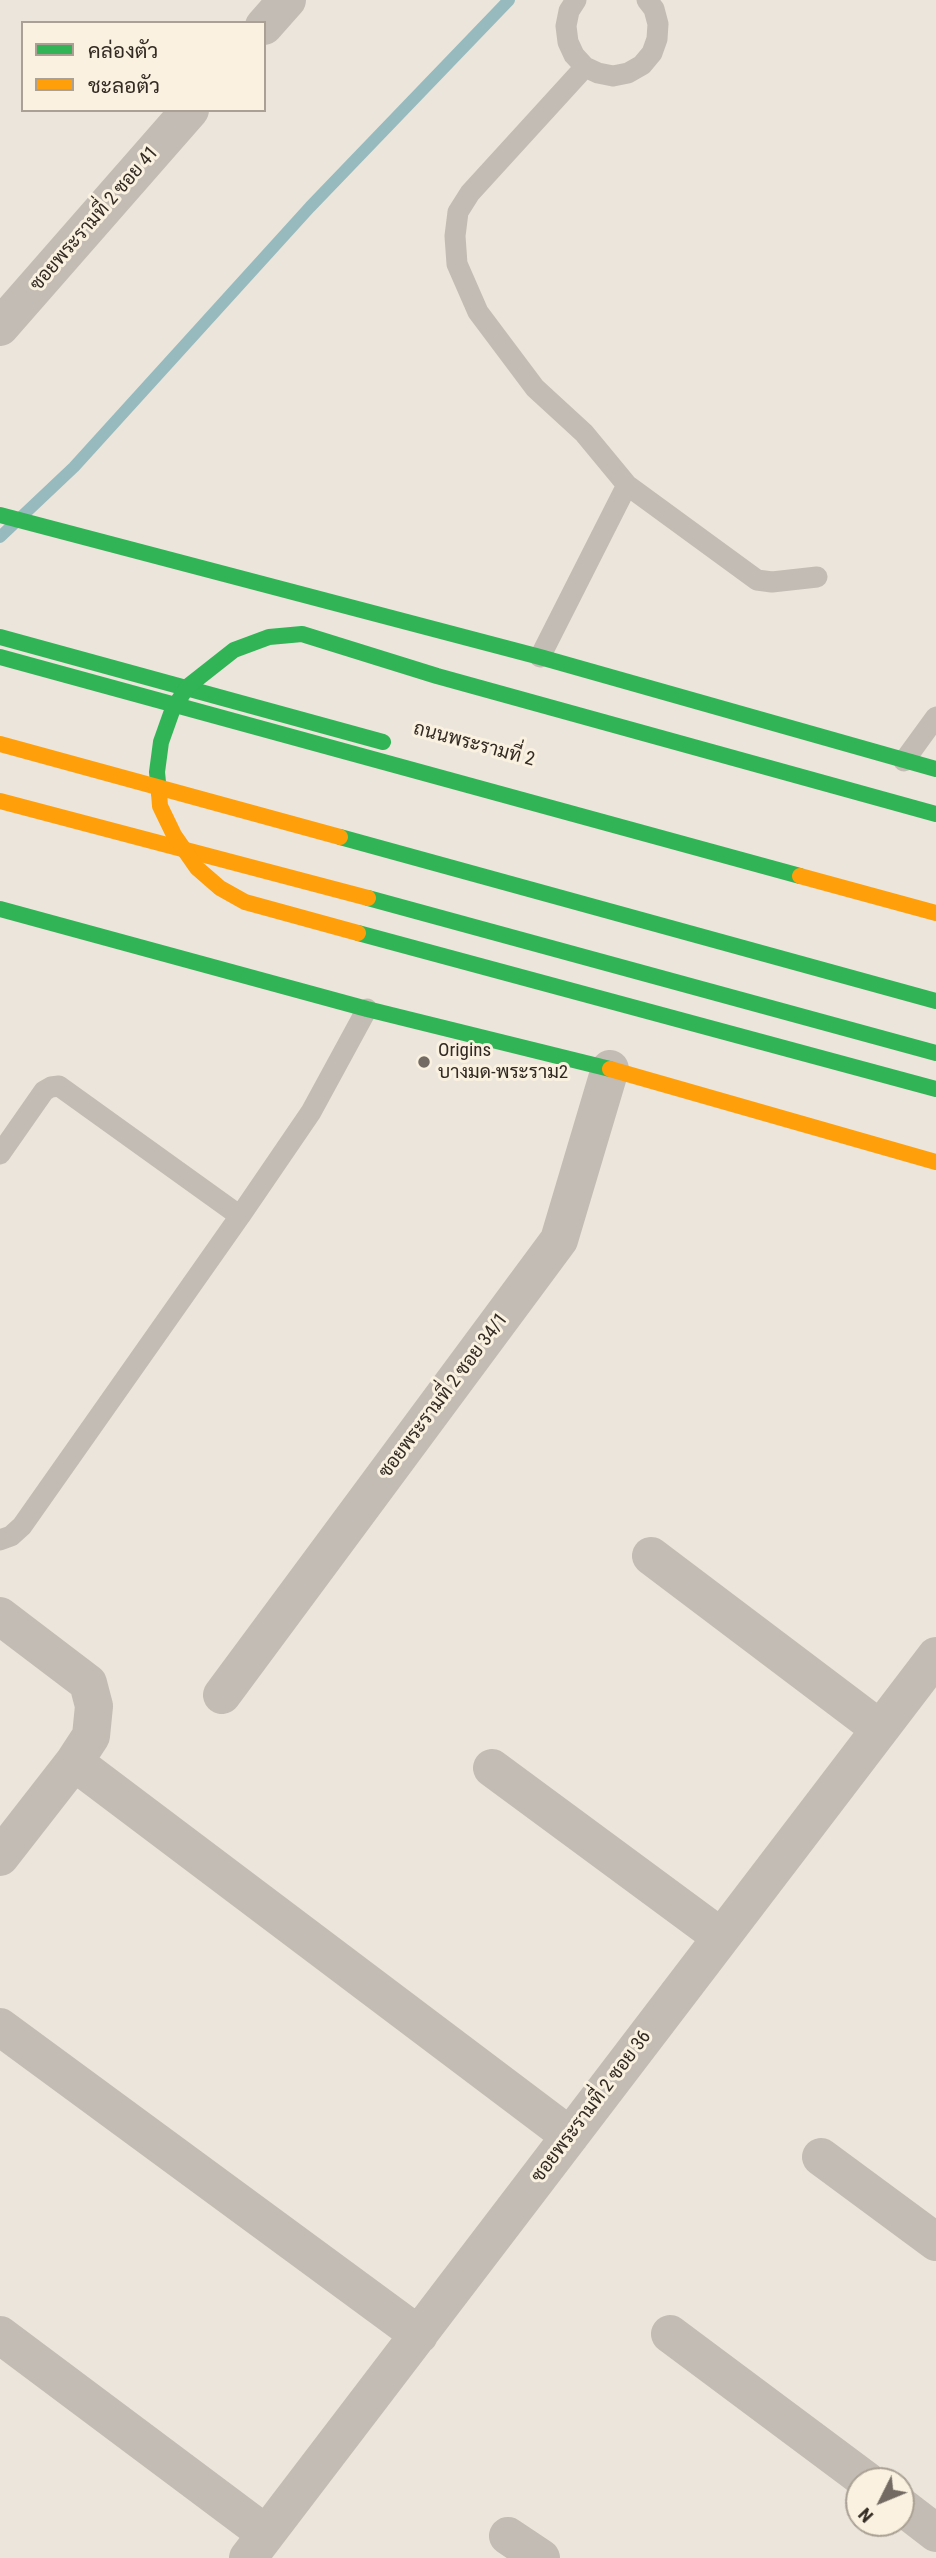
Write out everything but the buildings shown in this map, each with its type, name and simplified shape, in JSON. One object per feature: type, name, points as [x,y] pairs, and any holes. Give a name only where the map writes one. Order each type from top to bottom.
[{"type":"main road","points":[[0,515],[540,657],[936,769]]},
{"type":"main road","points":[[936,814],[451,680],[302,634],[269,637],[234,650],[187,687],[161,742],[157,772],[160,806],[174,835],[197,868],[220,888],[245,902],[936,1089]]},
{"type":"main road","points":[[0,637],[122,690]]},
{"type":"main road","name":"ถนนพระรามที่ 2","points":[[0,637],[402,747]]},
{"type":"main road","points":[[0,657],[936,913]]},
{"type":"main road","points":[[0,744],[936,1001]]},
{"type":"main road","points":[[0,758],[101,772]]},
{"type":"main road","points":[[0,801],[447,919],[936,1053]]},
{"type":"main road","points":[[0,909],[368,1009],[610,1069],[936,1162]]},
{"type":"street","points":[[266,24],[287,0]]},
{"type":"street","name":"ซอยพระรามที่ 2 ซอย 41","points":[[0,327],[188,112]]},
{"type":"street","name":"ซอยพระรามที่ 2 ซอย 34/1","points":[[222,1695],[559,1240],[610,1069]]},
{"type":"street","points":[[651,1556],[880,1728]]},
{"type":"street","points":[[0,1616],[88,1683],[94,1706],[90,1736],[74,1762],[0,1857]]},
{"type":"street","name":"ซอยพระรามที่ 2 ซอย 36","points":[[257,2546],[936,1656]]},
{"type":"street","points":[[74,1762],[570,2136]]},
{"type":"street","points":[[492,1768],[721,1937]]},
{"type":"street","points":[[0,2027],[419,2335]]},
{"type":"street","points":[[821,2157],[936,2242]]},
{"type":"street","points":[[670,2334],[848,2467]]},
{"type":"street","points":[[0,2335],[257,2546]]},
{"type":"street","points":[[915,2517],[936,2533]]},
{"type":"street","points":[[508,2536],[541,2558]]},
{"type":"street","points":[[926,2558],[936,2544]]},
{"type":"lane","points":[[576,0],[569,11],[566,26],[568,42],[574,55],[584,66],[598,74],[613,76],[628,73],[642,65],[652,54],[657,40],[658,24],[654,9],[647,0]]},
{"type":"lane","points":[[584,66],[458,212],[454,236],[457,264],[478,312],[535,388],[584,433],[627,485],[757,580],[772,582],[817,577]]},
{"type":"lane","points":[[540,657],[627,485]]},
{"type":"lane","points":[[904,761],[936,717]]},
{"type":"lane","points":[[0,1540],[12,1536],[22,1526],[240,1216],[311,1112],[368,1009]]},
{"type":"lane","points":[[0,1154],[44,1091],[59,1086],[240,1216]]},
{"type":"waterway","points":[[0,537],[74,467],[310,207],[509,0]]},
{"type":"traffic: fast","points":[[0,515],[540,657],[936,769]]},
{"type":"traffic: fast","points":[[159,793],[157,772],[161,742],[172,711],[187,687],[234,650],[269,637],[302,634],[437,676],[936,814]]},
{"type":"traffic: fast","points":[[0,637],[383,742]]},
{"type":"traffic: fast","points":[[0,657],[800,876]]},
{"type":"traffic: fast","points":[[340,837],[936,1001]]},
{"type":"traffic: fast","points":[[368,898],[936,1053]]},
{"type":"traffic: fast","points":[[0,909],[367,1009],[610,1069]]},
{"type":"traffic: fast","points":[[358,933],[936,1089]]},
{"type":"traffic: slow","points":[[0,744],[340,837]]},
{"type":"traffic: slow","points":[[159,793],[160,806],[174,835],[197,868],[220,888],[245,902],[358,933]]},
{"type":"traffic: slow","points":[[0,801],[368,898]]},
{"type":"traffic: slow","points":[[800,876],[936,913]]},
{"type":"traffic: slow","points":[[610,1069],[936,1162]]},
{"type":"place","name":"Origins บางมด-พระราม2","points":[[424,1062]]}]
